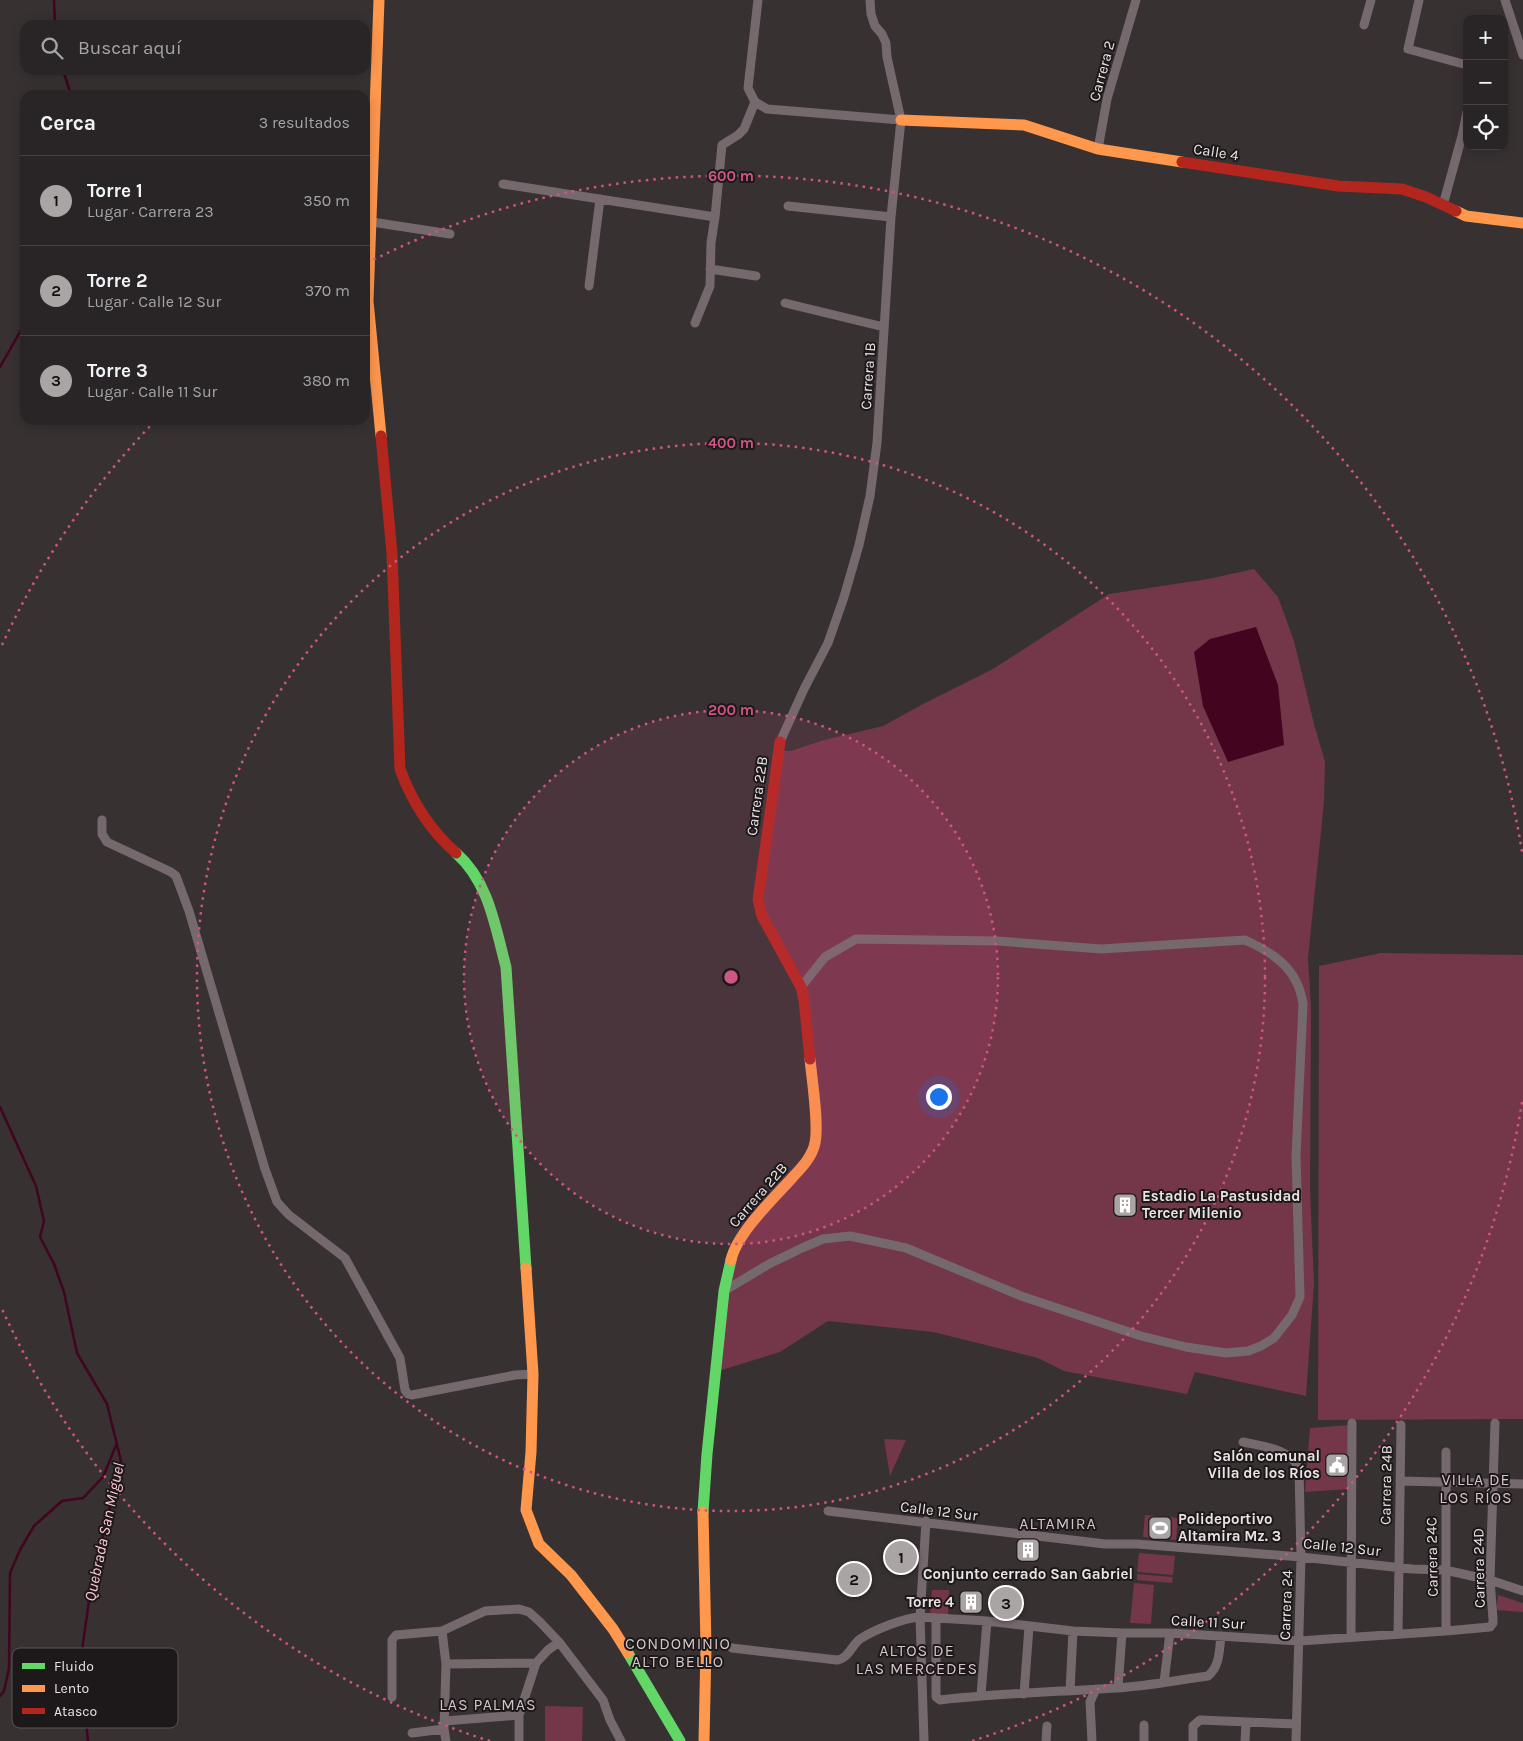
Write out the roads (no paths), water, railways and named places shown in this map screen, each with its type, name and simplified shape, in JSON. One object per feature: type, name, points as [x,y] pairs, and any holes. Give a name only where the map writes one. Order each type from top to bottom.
[{"type":"street","points":[[370,262],[379,0]]},
{"type":"street","points":[[758,0],[748,88],[754,102],[767,109],[901,120]]},
{"type":"street","name":"Carrera 1B","points":[[780,742],[804,689],[828,643],[844,597],[870,496],[877,443],[891,217],[901,120],[887,57],[886,44],[882,34],[875,26],[871,14],[870,0]]},
{"type":"street","name":"Carrera 2","points":[[1098,149],[1107,99],[1136,0]]},
{"type":"street","points":[[1364,25],[1370,0]]},
{"type":"street","points":[[1419,0],[1408,49],[1463,64]]},
{"type":"street","points":[[1504,0],[1523,55]]},
{"type":"street","points":[[695,323],[710,286],[711,243],[722,145],[744,129],[754,102]]},
{"type":"street","name":"Calle 4","points":[[901,120],[1024,125],[1098,149],[1338,186],[1402,189],[1426,197],[1466,216],[1523,223]]},
{"type":"street","points":[[1443,205],[1463,131]]},
{"type":"street","points":[[503,184],[715,217]]},
{"type":"street","points":[[589,286],[600,199]]},
{"type":"street","points":[[788,206],[891,217]]},
{"type":"street","points":[[372,222],[450,234]]},
{"type":"street","points":[[710,269],[756,276]]},
{"type":"street","points":[[785,304],[884,328]]},
{"type":"street","points":[[370,322],[392,553],[400,769],[405,786],[426,823],[474,871],[480,883],[506,967],[533,1374],[531,1452],[526,1510],[539,1544],[571,1575],[613,1629],[680,1741]]},
{"type":"street","name":"Carrera 22B","points":[[704,1741],[706,1646],[704,1505],[707,1454],[724,1291],[732,1254],[742,1234],[808,1160],[815,1143],[816,1125],[804,1000],[801,987],[762,916],[758,900],[780,742]]},
{"type":"street","points":[[102,820],[102,834],[107,842],[165,868],[176,876],[191,920],[265,1169],[277,1202],[289,1215],[345,1258],[400,1358],[405,1390],[408,1394],[412,1395],[515,1375],[533,1374]]},
{"type":"street","points":[[724,1291],[769,1264],[802,1248],[823,1239],[850,1236],[906,1248],[1021,1296],[1141,1336],[1186,1347],[1226,1353],[1248,1351],[1274,1338],[1292,1315],[1300,1297],[1296,1156],[1303,1004],[1300,988],[1292,973],[1281,961],[1264,948],[1245,940],[1101,949],[998,941],[856,939],[825,957],[801,987]]},
{"type":"street","name":"Carrera 24D","points":[[1493,1623],[1490,1580],[1495,1422]]},
{"type":"street","points":[[1351,1637],[1352,1423]]},
{"type":"street","name":"Carrera 24B","points":[[1398,1634],[1401,1426]]},
{"type":"street","name":"Carrera 24","points":[[1243,1442],[1276,1450],[1293,1459],[1299,1469],[1301,1557],[1296,1741]]},
{"type":"street","name":"Carrera 24C","points":[[1446,1452],[1446,1632]]},
{"type":"street","points":[[1400,1481],[1523,1484]]},
{"type":"street","name":"Calle 12 Sur","points":[[828,1511],[926,1521],[1105,1544],[1137,1544],[1445,1570],[1490,1580],[1523,1591]]},
{"type":"street","points":[[924,1741],[920,1617],[926,1521]]},
{"type":"street","points":[[392,1697],[393,1637],[396,1635],[442,1631],[485,1611],[519,1609],[528,1612],[560,1642],[603,1700],[610,1720],[621,1741]]},
{"type":"street","name":"Calle 11 Sur","points":[[732,1648],[837,1660],[843,1659],[858,1641],[868,1635],[910,1618],[920,1617],[987,1621],[1073,1631],[1170,1633],[1299,1641],[1446,1632],[1486,1628],[1490,1627],[1493,1623]]},
{"type":"street","points":[[936,1618],[936,1697],[940,1700],[981,1695],[1118,1688],[1208,1676],[1215,1671],[1218,1663],[1221,1636]]},
{"type":"street","points":[[981,1695],[987,1621]]},
{"type":"street","points":[[1024,1694],[1029,1626]]},
{"type":"street","points":[[442,1631],[446,1664],[446,1741]]},
{"type":"street","points":[[1070,1691],[1073,1631]]},
{"type":"street","points":[[1118,1688],[1122,1633]]},
{"type":"street","points":[[1164,1682],[1170,1633]]},
{"type":"street","points":[[519,1741],[519,1715],[536,1663],[548,1650],[560,1642]]},
{"type":"street","points":[[446,1664],[536,1663]]},
{"type":"street","points":[[1092,1741],[1090,1702],[1096,1689]]},
{"type":"street","points":[[412,1733],[445,1725],[519,1715]]},
{"type":"street","points":[[1193,1741],[1193,1726],[1200,1720],[1296,1724]]},
{"type":"street","points":[[1245,1741],[1246,1723]]},
{"type":"street","points":[[1144,1725],[1144,1741]]},
{"type":"street","points":[[1046,1741],[1047,1726]]},
{"type":"waterway","name":"Quebrada San Miguel","points":[[54,0],[55,20]]},
{"type":"waterway","name":"Quebrada San Miguel","points":[[65,75],[69,90]]},
{"type":"waterway","name":"Quebrada San Miguel","points":[[0,367],[20,332]]},
{"type":"waterway","name":"Quebrada San Miguel","points":[[0,1107],[36,1186],[44,1221],[40,1237],[54,1264],[64,1292],[77,1353],[107,1404],[121,1461],[92,1580],[82,1648]]},
{"type":"waterway","points":[[0,1696],[4,1691],[9,1668],[10,1573],[20,1550],[34,1526],[62,1501],[83,1498],[103,1477],[117,1443]]},
{"type":"waterway","name":"Quebrada San Miguel","points":[[87,1728],[88,1741]]},
{"type":"place","name":"Estadio La Pastusidad Tercer Milenio","points":[[1125,1205]]},
{"type":"place","name":"Salón comunal Villa de los Ríos","points":[[1337,1465]]},
{"type":"place","name":"Polideportivo Altamira Mz. 3","points":[[1160,1528]]},
{"type":"place","name":"Conjunto cerrado San Gabriel","points":[[1028,1550]]},
{"type":"place","name":"Torre 1","points":[[901,1557]]},
{"type":"place","name":"Torre 2","points":[[854,1579]]},
{"type":"place","name":"Torre 4","points":[[971,1602]]},
{"type":"place","name":"Torre 3","points":[[1006,1603]]},
{"type":"district","name":"VILLA DE LOS RÍOS","points":[[1476,1488]]},
{"type":"district","name":"ALTAMIRA","points":[[1058,1523]]},
{"type":"district","name":"CONDOMINIO ALTO BELLO","points":[[678,1652]]},
{"type":"district","name":"ALTOS DE LAS MERCEDES","points":[[917,1659]]},
{"type":"district","name":"LAS PALMAS","points":[[488,1704]]}]
